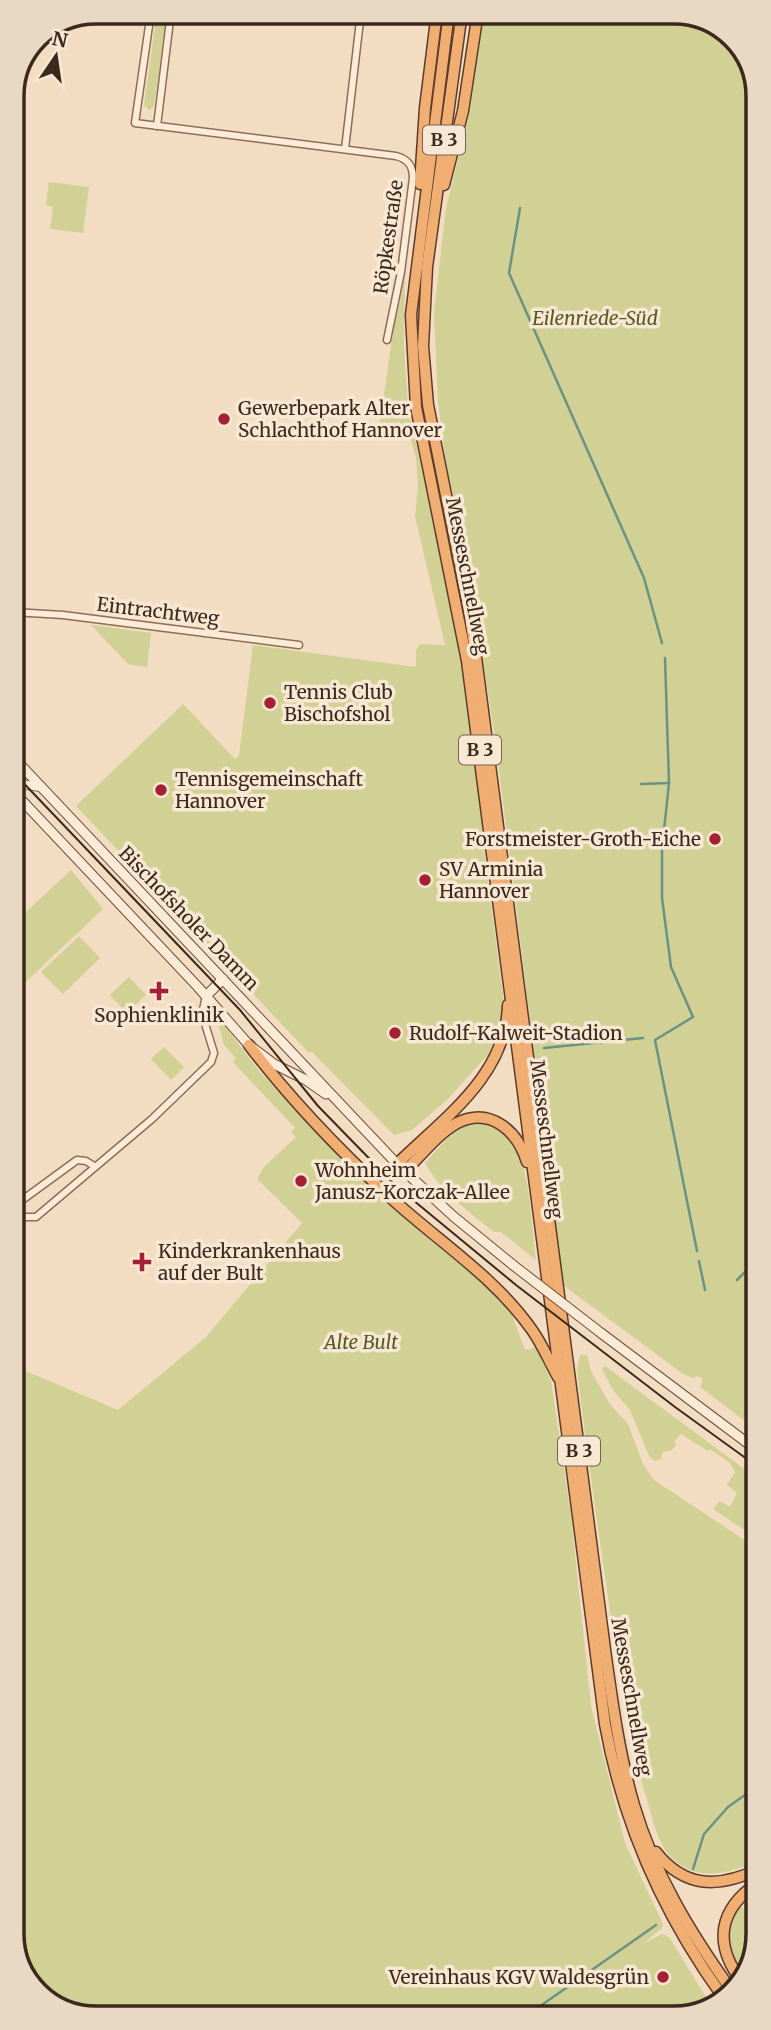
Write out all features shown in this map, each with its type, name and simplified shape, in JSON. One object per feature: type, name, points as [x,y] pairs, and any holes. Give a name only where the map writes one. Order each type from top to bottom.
[{"type":"highway","points":[[422,265],[422,140],[436,25]]},
{"type":"highway","name":"Messeschnellweg","points":[[448,25],[422,265],[428,405],[469,610],[478,670],[606,1657],[622,1756],[647,1842],[683,1917],[726,1983]]},
{"type":"highway","name":"Messeschnellweg","points":[[460,25],[422,265],[411,315],[416,407],[467,661],[605,1724],[614,1770],[629,1821],[656,1888],[674,1922],[718,1990]]},
{"type":"highway","points":[[422,265],[463,111],[476,25]]},
{"type":"highway","points":[[401,1168],[469,1094],[494,1062],[506,1026],[509,973]]},
{"type":"highway","points":[[249,1045],[302,1108],[361,1169],[481,1275],[514,1308],[537,1338],[561,1383]]},
{"type":"highway","points":[[401,1168],[457,1123],[472,1118],[489,1119],[502,1124],[517,1139],[524,1152],[537,1194]]},
{"type":"highway","points":[[647,1842],[675,1872],[697,1881],[726,1882],[746,1874]]},
{"type":"highway","points":[[735,1972],[726,1957],[722,1935],[730,1910],[746,1891]]},
{"type":"main road","name":"Bischofsholer Damm","points":[[25,770],[401,1168],[453,1216],[513,1265],[746,1442]]},
{"type":"main road","name":"Bischofsholer Damm","points":[[25,801],[249,1045],[274,1064],[312,1084],[339,1104]]},
{"type":"main road","points":[[206,996],[223,979]]},
{"type":"street","points":[[149,24],[135,123],[157,126],[170,24]]},
{"type":"street","points":[[345,149],[360,24]]},
{"type":"street","name":"Röpkestraße","points":[[157,126],[345,149],[400,157],[408,162],[412,170],[401,272],[387,340]]},
{"type":"street","name":"Eintrachtweg","points":[[25,613],[64,615],[299,645]]},
{"type":"street","points":[[25,790],[40,787]]},
{"type":"street","points":[[24,1217],[36,1217],[152,1119],[211,1062],[214,1053],[202,1014],[206,996]]},
{"type":"street","points":[[24,1198],[77,1160],[94,1166]]},
{"type":"green space","points":[[155,24],[165,24],[154,106],[149,110],[144,105]]},
{"type":"green space","name":"Eilenriede-Süd","points":[[482,25],[693,27],[710,34],[729,49],[739,65],[746,87],[746,1422],[700,1387],[703,1379],[683,1374],[563,1285],[495,738],[468,564],[446,463],[438,402],[434,312],[446,208],[470,111]]},
{"type":"green space","points":[[49,182],[89,187],[83,233],[50,229],[53,207],[46,205]]},
{"type":"green space","points":[[405,274],[404,346],[408,407],[455,614],[504,1004],[491,1051],[448,1099],[412,1130],[394,1135],[312,1052],[308,1052],[76,806],[183,704],[235,759],[239,755],[253,645],[416,667],[416,650],[420,644],[445,645],[415,516],[418,485],[416,458],[409,434],[379,429],[395,318]]},
{"type":"green space","points":[[91,625],[151,633],[147,667],[128,664]]},
{"type":"green space","points":[[71,870],[103,909],[25,983],[25,913]]},
{"type":"green space","points":[[79,936],[100,958],[63,994],[41,972]]},
{"type":"green space","points":[[129,977],[146,995],[127,1013],[110,995]]},
{"type":"green space","name":"Alte Bult","points":[[221,1021],[260,1072],[359,1174],[422,1233],[478,1279],[511,1312],[525,1350],[536,1347],[551,1380],[571,1516],[591,1706],[625,1843],[663,1924],[662,1928],[644,1943],[662,1934],[669,1937],[706,1997],[702,2000],[674,2006],[92,2005],[69,2000],[49,1988],[30,1961],[24,1933],[24,1370],[118,1410],[206,1337],[302,1223],[257,1179],[264,1167],[296,1137],[291,1132],[295,1128],[233,1062],[236,1058],[224,1045],[218,1023]]},
{"type":"green space","points":[[164,1047],[184,1067],[171,1080],[151,1059]]},
{"type":"green space","points":[[482,1121],[504,1132],[519,1151],[528,1190],[536,1260],[501,1232],[494,1232],[465,1209],[439,1183],[425,1163],[457,1131]]},
{"type":"green space","points":[[580,1355],[587,1355],[591,1371],[609,1403],[628,1424],[643,1464],[654,1480],[746,1541],[746,1866],[737,1869],[705,1873],[684,1867],[669,1854],[660,1841],[655,1826],[628,1724],[577,1370]]},
{"type":"green space","points":[[605,1366],[746,1470],[746,1531],[713,1509],[720,1501],[730,1507],[737,1493],[727,1485],[735,1472],[730,1463],[681,1434],[674,1442],[676,1445],[672,1450],[663,1452],[661,1459],[654,1461],[649,1456],[630,1410],[613,1390],[602,1369]]},
{"type":"green space","points":[[738,1905],[746,1910],[746,1943],[738,1966],[731,1950],[731,1924]]},
{"type":"waterway","points":[[520,208],[509,273],[644,578],[662,643]]},
{"type":"waterway","points":[[665,658],[669,783],[662,849],[662,898],[671,967],[693,1017],[655,1040],[697,1251]]},
{"type":"waterway","points":[[641,784],[669,783]]},
{"type":"waterway","points":[[544,1048],[643,1038]]},
{"type":"waterway","points":[[699,1261],[705,1290]]},
{"type":"waterway","points":[[737,1280],[746,1271]]},
{"type":"waterway","points":[[693,1869],[704,1834],[728,1807],[746,1794]]},
{"type":"waterway","points":[[541,2006],[656,1925]]},
{"type":"tram line","points":[[25,784],[240,1010],[318,1106],[396,1186],[516,1285],[746,1458]]},
{"type":"place","name":"Gewerbepark Alter Schlachthof Hannover","points":[[224,419]]},
{"type":"place","name":"Tennis Club Bischofshol","points":[[270,703]]},
{"type":"place","name":"Tennisgemeinschaft Hannover","points":[[161,790]]},
{"type":"place","name":"Forstmeister-Groth-Eiche","points":[[715,839]]},
{"type":"place","name":"SV Arminia Hannover","points":[[425,880]]},
{"type":"place","name":"Sophienklinik","points":[[159,991]]},
{"type":"place","name":"Rudolf-Kalweit-Stadion","points":[[395,1033]]},
{"type":"place","name":"Wohnheim Janusz-Korczak-Allee","points":[[301,1181]]},
{"type":"place","name":"Kinderkrankenhaus auf der Bult","points":[[142,1262]]},
{"type":"place","name":"Vereinhaus KGV Waldesgrün","points":[[663,1977]]}]
